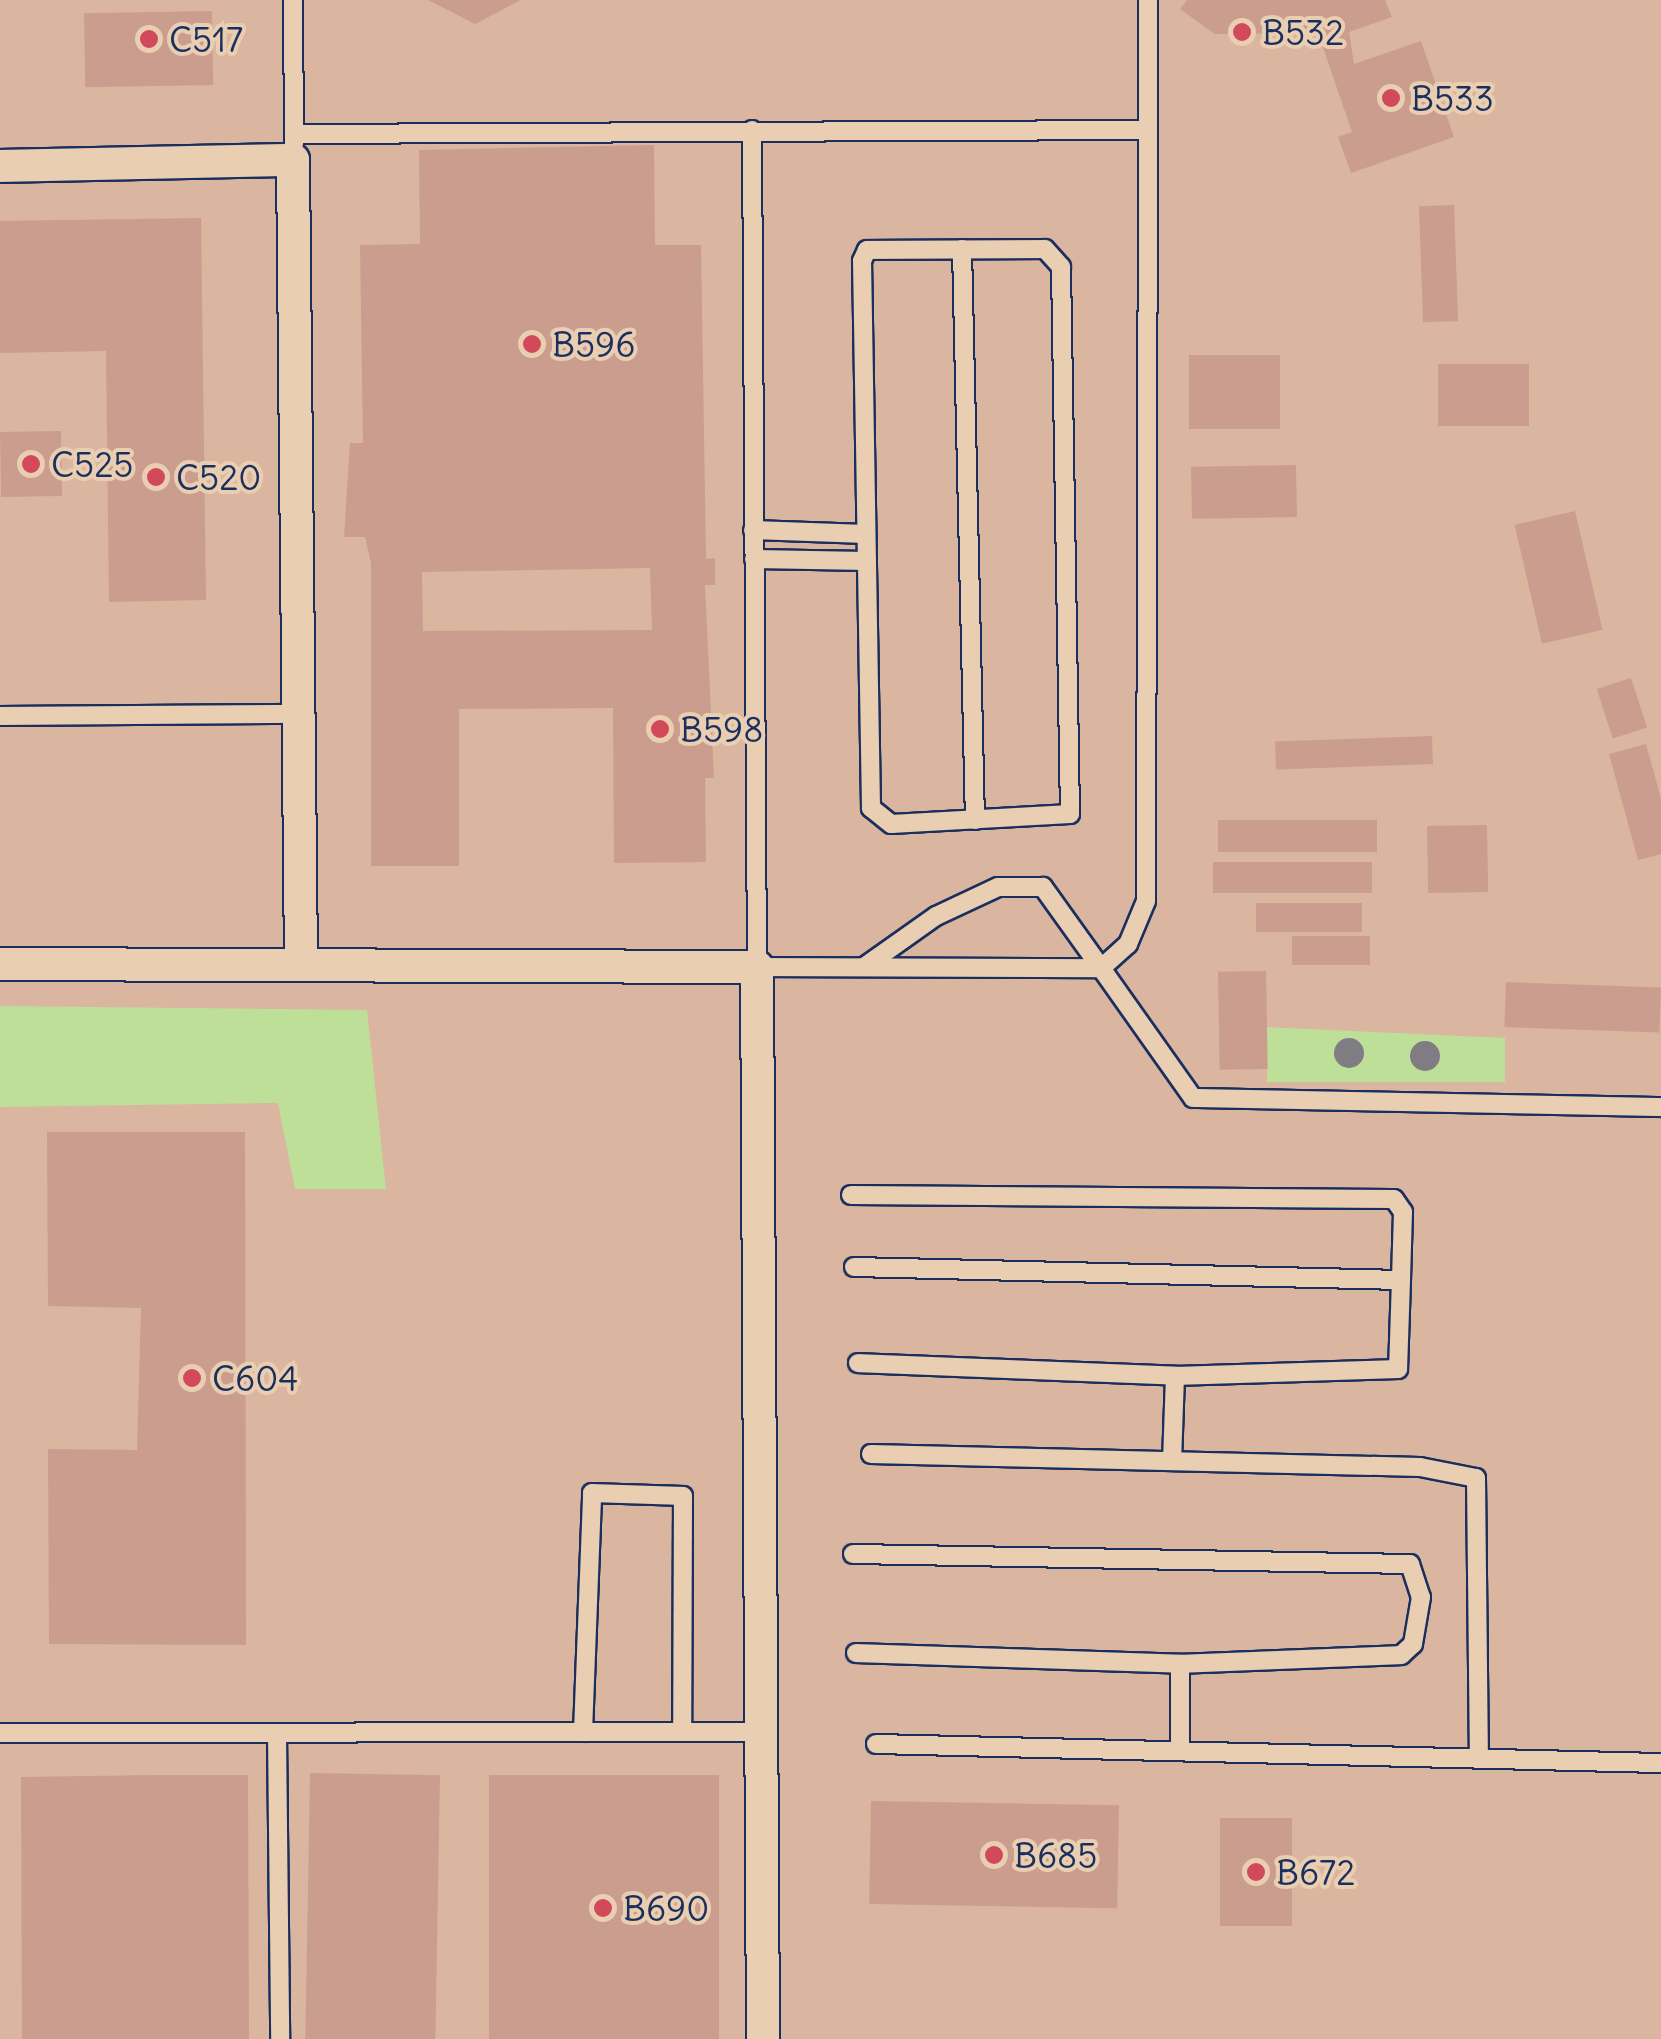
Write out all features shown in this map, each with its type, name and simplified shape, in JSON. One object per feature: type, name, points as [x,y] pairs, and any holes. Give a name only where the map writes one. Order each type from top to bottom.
[{"type":"street","points":[[0,166],[294,147],[301,965]]},
{"type":"street","points":[[0,964],[757,967],[763,2039]]},
{"type":"lane","points":[[293,0],[294,147],[752,130],[1148,130]]},
{"type":"lane","points":[[752,130],[757,967],[1101,968],[1128,944],[1153,866],[1148,0]]},
{"type":"lane","points":[[962,249],[975,820]]},
{"type":"lane","points":[[962,249],[1045,249],[1061,267],[1070,814],[891,824],[870,808],[862,261],[867,250],[962,249]]},
{"type":"lane","points":[[753,530],[866,534]]},
{"type":"lane","points":[[754,559],[867,561]]},
{"type":"lane","points":[[0,716],[298,714]]},
{"type":"lane","points":[[864,967],[936,916],[998,887],[1042,887],[1194,1098],[1661,1108]]},
{"type":"lane","points":[[850,1195],[1394,1199],[1403,1212],[1398,1369],[1175,1376],[858,1363]]},
{"type":"lane","points":[[854,1266],[1401,1280]]},
{"type":"lane","points":[[1172,1461],[1175,1376]]},
{"type":"lane","points":[[871,1454],[1420,1467],[1476,1478],[1480,1756]]},
{"type":"lane","points":[[584,1732],[592,1493],[683,1496],[682,1732]]},
{"type":"lane","points":[[853,1554],[1410,1564],[1420,1597],[1414,1644],[1401,1655],[1180,1664],[856,1653]]},
{"type":"lane","points":[[1180,1664],[1180,1750]]},
{"type":"lane","points":[[0,1733],[763,1732]]},
{"type":"lane","points":[[277,1733],[280,2039]]},
{"type":"lane","points":[[876,1744],[1661,1763]]},
{"type":"shaded area","points":[[0,0],[1661,0],[1661,2039],[0,2039]]},
{"type":"green space","points":[[0,1006],[367,1010],[386,1189],[295,1189],[278,1103],[0,1107]]},
{"type":"green space","points":[[1267,1027],[1505,1038],[1505,1082],[1267,1082]]},
{"type":"building","points":[[428,0],[521,0],[475,24]]},
{"type":"building","points":[[1187,0],[1385,0],[1392,17],[1349,32],[1354,64],[1421,41],[1454,137],[1351,173],[1338,137],[1352,132],[1318,33],[1215,34],[1180,9]]},
{"type":"building","name":"C517","points":[[212,11],[213,85],[85,87],[84,13]]},
{"type":"building","name":"B596","points":[[654,145],[655,245],[701,245],[706,559],[715,558],[715,585],[705,585],[714,778],[705,778],[706,862],[614,863],[613,708],[459,709],[459,866],[371,866],[371,563],[365,537],[344,537],[350,443],[363,443],[360,245],[420,244],[419,150]],"holes":[[[650,568],[652,630],[423,631],[422,572]]]},
{"type":"building","points":[[1454,205],[1458,321],[1423,322],[1419,206]]},
{"type":"building","name":"C520","points":[[201,218],[206,600],[109,602],[106,351],[0,353],[0,221]]},
{"type":"building","points":[[1189,355],[1280,355],[1280,429],[1189,429]]},
{"type":"building","points":[[1438,364],[1529,364],[1529,426],[1438,426]]},
{"type":"building","name":"C525","points":[[61,431],[62,496],[1,497],[0,432]]},
{"type":"building","points":[[1296,465],[1297,517],[1192,519],[1191,467]]},
{"type":"building","points":[[1575,511],[1602,630],[1542,644],[1515,525]]},
{"type":"building","points":[[1631,678],[1647,727],[1613,739],[1597,689]]},
{"type":"building","points":[[1432,736],[1433,764],[1276,769],[1275,741]]},
{"type":"building","points":[[1646,744],[1661,799],[1661,854],[1638,860],[1609,754]]},
{"type":"building","points":[[1218,820],[1377,820],[1377,852],[1218,852]]},
{"type":"building","points":[[1487,825],[1488,892],[1428,893],[1427,826]]},
{"type":"building","points":[[1213,862],[1372,862],[1372,893],[1213,893]]},
{"type":"building","points":[[1256,903],[1362,903],[1362,932],[1256,932]]},
{"type":"building","points":[[1292,936],[1370,936],[1370,965],[1292,965]]},
{"type":"building","points":[[1266,971],[1268,1069],[1220,1070],[1218,972]]},
{"type":"building","points":[[1506,982],[1661,987],[1659,1032],[1504,1027]]},
{"type":"building","name":"C604","points":[[47,1132],[245,1132],[246,1645],[49,1644],[48,1449],[137,1450],[141,1308],[48,1306]]},
{"type":"building","points":[[310,1773],[440,1775],[435,2039],[305,2039]]},
{"type":"building","points":[[248,1775],[249,2039],[22,2039],[21,1777]]},
{"type":"building","name":"B690","points":[[489,1775],[719,1775],[719,2039],[489,2039]]},
{"type":"building","name":"B685","points":[[871,1801],[1119,1805],[1117,1908],[869,1904]]},
{"type":"building","name":"B672","points":[[1220,1818],[1292,1818],[1292,1926],[1220,1926]]},
{"type":"place","name":"B532","points":[[1242,32]]},
{"type":"place","name":"C517","points":[[149,39]]},
{"type":"place","name":"B533","points":[[1391,98]]},
{"type":"place","name":"B596","points":[[532,344]]},
{"type":"place","name":"C525","points":[[31,464]]},
{"type":"place","name":"C520","points":[[156,477]]},
{"type":"place","name":"B598","points":[[660,729]]},
{"type":"place","name":"C604","points":[[192,1378]]},
{"type":"place","name":"B685","points":[[994,1855]]},
{"type":"place","name":"B672","points":[[1256,1872]]},
{"type":"place","name":"B690","points":[[603,1908]]}]
